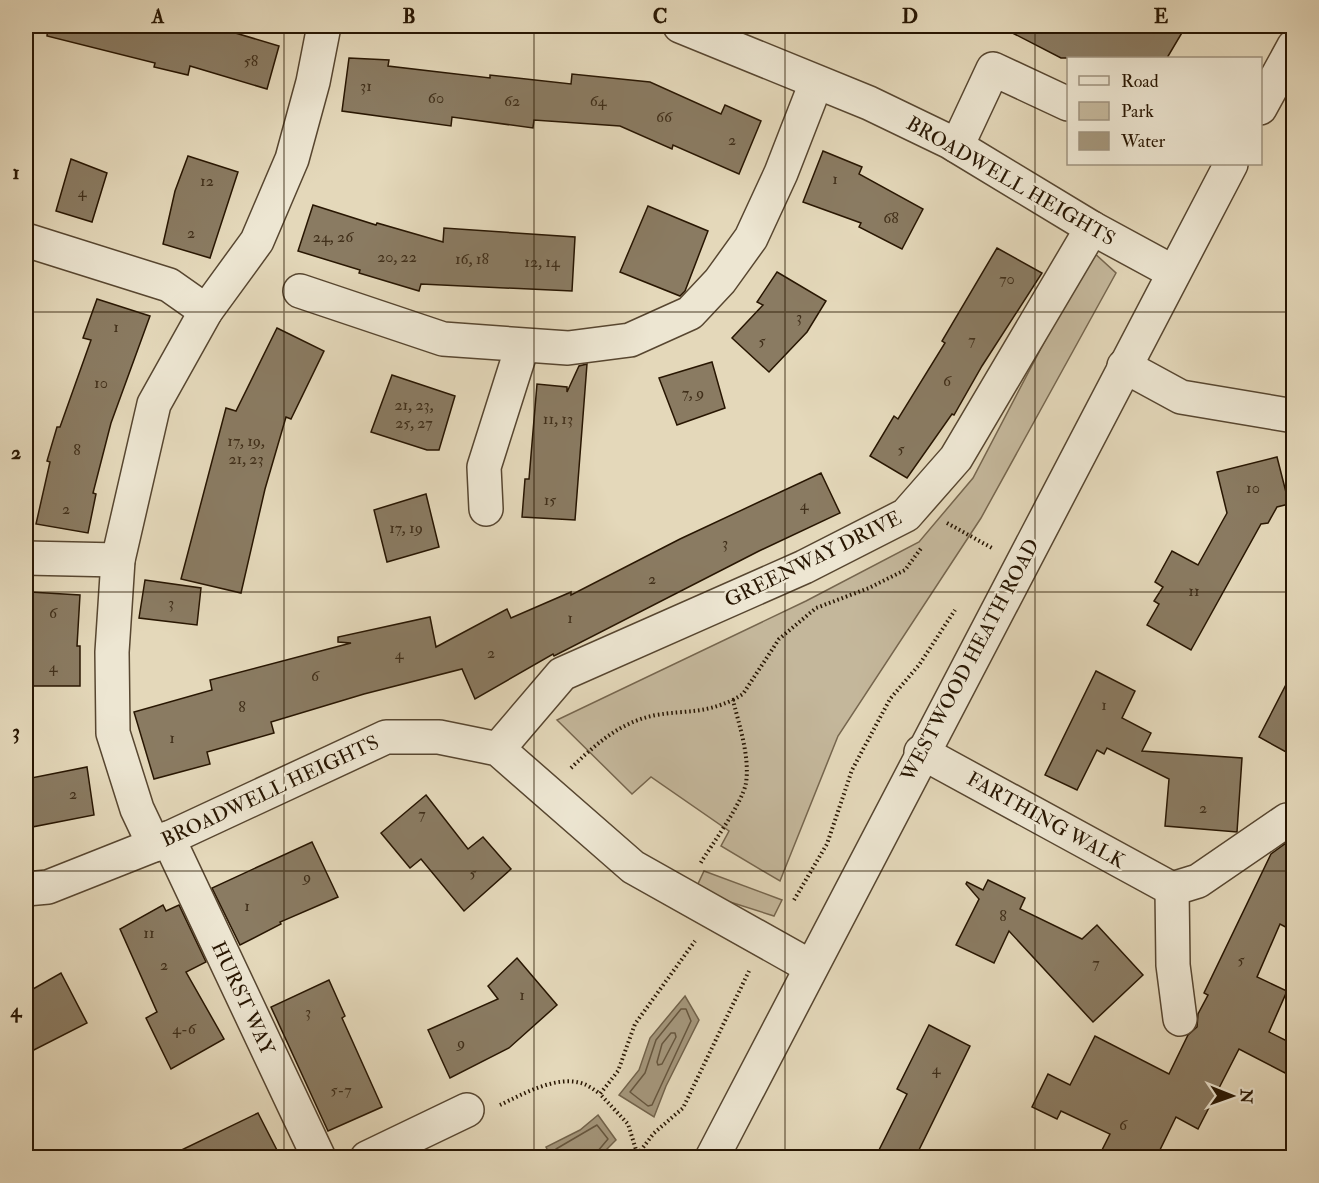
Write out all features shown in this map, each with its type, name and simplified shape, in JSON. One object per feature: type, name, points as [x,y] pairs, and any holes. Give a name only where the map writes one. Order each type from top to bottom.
[{"type":"street","name":"HURST WAY","points":[[319,1158],[161,842],[137,809],[113,733],[112,652],[118,560],[154,404],[206,311],[257,240],[292,159],[314,82],[324,26]]},
{"type":"street","name":"BROADWELL HEIGHTS","points":[[680,26],[869,103],[957,146],[1092,228],[1173,272]]},
{"type":"street","points":[[1262,104],[1293,46]]},
{"type":"street","points":[[957,146],[993,69],[1067,104]]},
{"type":"street","points":[[300,291],[444,339],[522,347],[568,348],[630,340],[690,313],[720,281],[751,238],[781,172],[816,83]]},
{"type":"street","name":"WESTWOOD HEATH ROAD","points":[[712,1158],[921,752],[1230,165]]},
{"type":"street","name":"GREENWAY DRIVE","points":[[498,749],[562,674],[804,567],[906,515],[956,458],[1092,228]]},
{"type":"street","points":[[26,240],[169,285],[206,311]]},
{"type":"street","points":[[486,509],[484,467],[522,347]]},
{"type":"street","points":[[1124,366],[1181,397],[1293,416]]},
{"type":"street","points":[[26,558],[118,560]]},
{"type":"street","name":"BROADWELL HEIGHTS","points":[[26,889],[48,887],[161,842],[386,736],[439,737],[498,749],[633,867],[811,967]]},
{"type":"street","name":"FARTHING WALK","points":[[921,752],[1172,889]]},
{"type":"street","points":[[1180,1019],[1173,965],[1172,889],[1198,881],[1287,820]]},
{"type":"street","points":[[367,1158],[467,1110]]},
{"type":"path","points":[[943,521],[1020,563]]},
{"type":"path","points":[[547,792],[599,741],[627,724],[656,716],[710,711],[733,700],[743,742],[746,783],[728,820],[681,894]]},
{"type":"path","points":[[600,1094],[618,1071],[635,1024],[716,914]]},
{"type":"path","points":[[636,1155],[654,1133],[683,1108],[764,940]]},
{"type":"path","points":[[467,1110],[471,1119],[531,1090],[556,1083],[582,1083],[600,1094],[628,1124],[636,1155]]},
{"type":"green space","points":[[1092,251],[1116,273],[981,518],[838,736],[780,881],[721,846],[729,831],[651,777],[632,794],[557,720],[806,601],[919,542],[973,478]]},
{"type":"green space","points":[[704,871],[782,900],[774,916],[727,901],[697,886]]},
{"type":"water","points":[[685,996],[699,1020],[666,1086],[654,1117],[619,1095],[639,1070],[650,1038]]},
{"type":"water","points":[[598,1115],[616,1140],[599,1157],[551,1157],[546,1147],[580,1130]]},
{"type":"building","points":[[48,26],[212,26],[279,46],[267,89],[190,66],[188,75],[154,67],[155,63],[47,36]]},
{"type":"building","points":[[999,26],[1186,26],[1168,57],[1061,58]]},
{"type":"building","points":[[349,58],[389,60],[388,66],[490,78],[490,75],[571,84],[572,74],[650,82],[721,114],[725,105],[761,121],[739,174],[673,145],[672,149],[620,126],[534,120],[533,128],[452,117],[451,126],[342,111]]},
{"type":"building","points":[[823,151],[862,167],[859,174],[923,209],[902,249],[859,227],[861,223],[803,202]]},
{"type":"building","points":[[188,156],[238,172],[210,258],[163,244],[175,191]]},
{"type":"building","points":[[71,159],[107,173],[92,222],[56,211]]},
{"type":"building","points":[[313,205],[376,225],[377,223],[443,242],[444,228],[575,237],[572,291],[421,284],[419,291],[359,273],[360,270],[298,251]]},
{"type":"building","points":[[648,206],[708,231],[685,291],[680,296],[620,272]]},
{"type":"building","points":[[997,248],[1042,273],[982,366],[954,415],[952,414],[907,478],[870,456],[894,416],[898,419],[945,343],[942,341]]},
{"type":"building","points":[[777,272],[826,301],[807,332],[769,372],[732,338],[763,305],[757,302]]},
{"type":"building","points":[[97,299],[150,316],[111,423],[93,493],[96,494],[88,533],[36,524],[50,462],[47,461],[57,427],[60,427],[91,340],[83,338]]},
{"type":"building","points":[[277,328],[324,351],[291,419],[286,417],[265,489],[241,593],[181,579],[226,408],[236,411]]},
{"type":"building","points":[[712,362],[725,408],[677,425],[659,378]]},
{"type":"building","points":[[587,364],[575,520],[522,517],[525,479],[529,479],[537,384],[567,387],[567,392],[579,366]]},
{"type":"building","points":[[392,375],[455,396],[439,450],[427,450],[371,432]]},
{"type":"building","points":[[1277,457],[1289,504],[1277,507],[1268,523],[1261,524],[1191,650],[1147,625],[1159,604],[1154,601],[1163,587],[1155,582],[1172,551],[1198,565],[1227,513],[1217,472]]},
{"type":"building","points":[[821,473],[840,513],[759,551],[554,656],[553,654],[475,699],[462,669],[364,694],[271,722],[274,733],[207,752],[210,764],[154,779],[134,712],[212,690],[210,680],[351,643],[338,642],[338,637],[430,617],[436,647],[507,609],[511,618],[571,592],[571,595],[680,539]]},
{"type":"building","points":[[426,494],[439,547],[387,562],[374,510]]},
{"type":"building","points":[[145,580],[201,588],[197,625],[139,618]]},
{"type":"building","points":[[30,592],[80,595],[77,646],[80,646],[80,686],[26,686]]},
{"type":"building","points":[[1096,671],[1135,691],[1122,718],[1151,733],[1142,751],[1242,758],[1237,832],[1165,826],[1169,779],[1107,748],[1104,754],[1097,750],[1077,790],[1045,775]]},
{"type":"building","points":[[1293,671],[1293,737],[1286,752],[1259,737]]},
{"type":"building","points":[[87,767],[94,815],[32,827],[26,779]]},
{"type":"building","points":[[426,795],[468,849],[483,837],[511,869],[464,911],[421,859],[410,868],[381,833]]},
{"type":"building","points":[[1293,838],[1293,931],[1280,924],[1257,977],[1287,991],[1269,1032],[1293,1044],[1293,1056],[1285,1073],[1239,1049],[1198,1129],[1176,1117],[1156,1158],[1098,1158],[1110,1134],[1061,1111],[1057,1119],[1032,1107],[1048,1074],[1070,1085],[1095,1036],[1169,1074],[1188,1035],[1197,1027],[1198,1014],[1208,995],[1204,993],[1271,854]]},
{"type":"building","points":[[312,842],[338,897],[280,922],[281,924],[240,945],[212,888]]},
{"type":"building","points":[[988,880],[1025,898],[1020,909],[1082,939],[1097,925],[1143,975],[1093,1022],[1009,931],[994,963],[956,945],[979,899],[966,884],[967,882],[983,890]]},
{"type":"building","points":[[163,905],[166,911],[179,905],[206,962],[186,972],[224,1039],[171,1069],[146,1018],[157,1012],[120,929]]},
{"type":"building","points":[[517,958],[557,1005],[509,1048],[450,1078],[428,1030],[498,999],[488,986]]},
{"type":"building","points":[[61,973],[87,1023],[26,1054],[26,993]]},
{"type":"building","points":[[329,980],[345,1016],[342,1018],[382,1107],[328,1131],[271,1007]]},
{"type":"building","points":[[929,1025],[970,1046],[915,1158],[875,1158],[907,1094],[897,1089]]},
{"type":"building","points":[[258,1113],[281,1158],[165,1158]]}]
